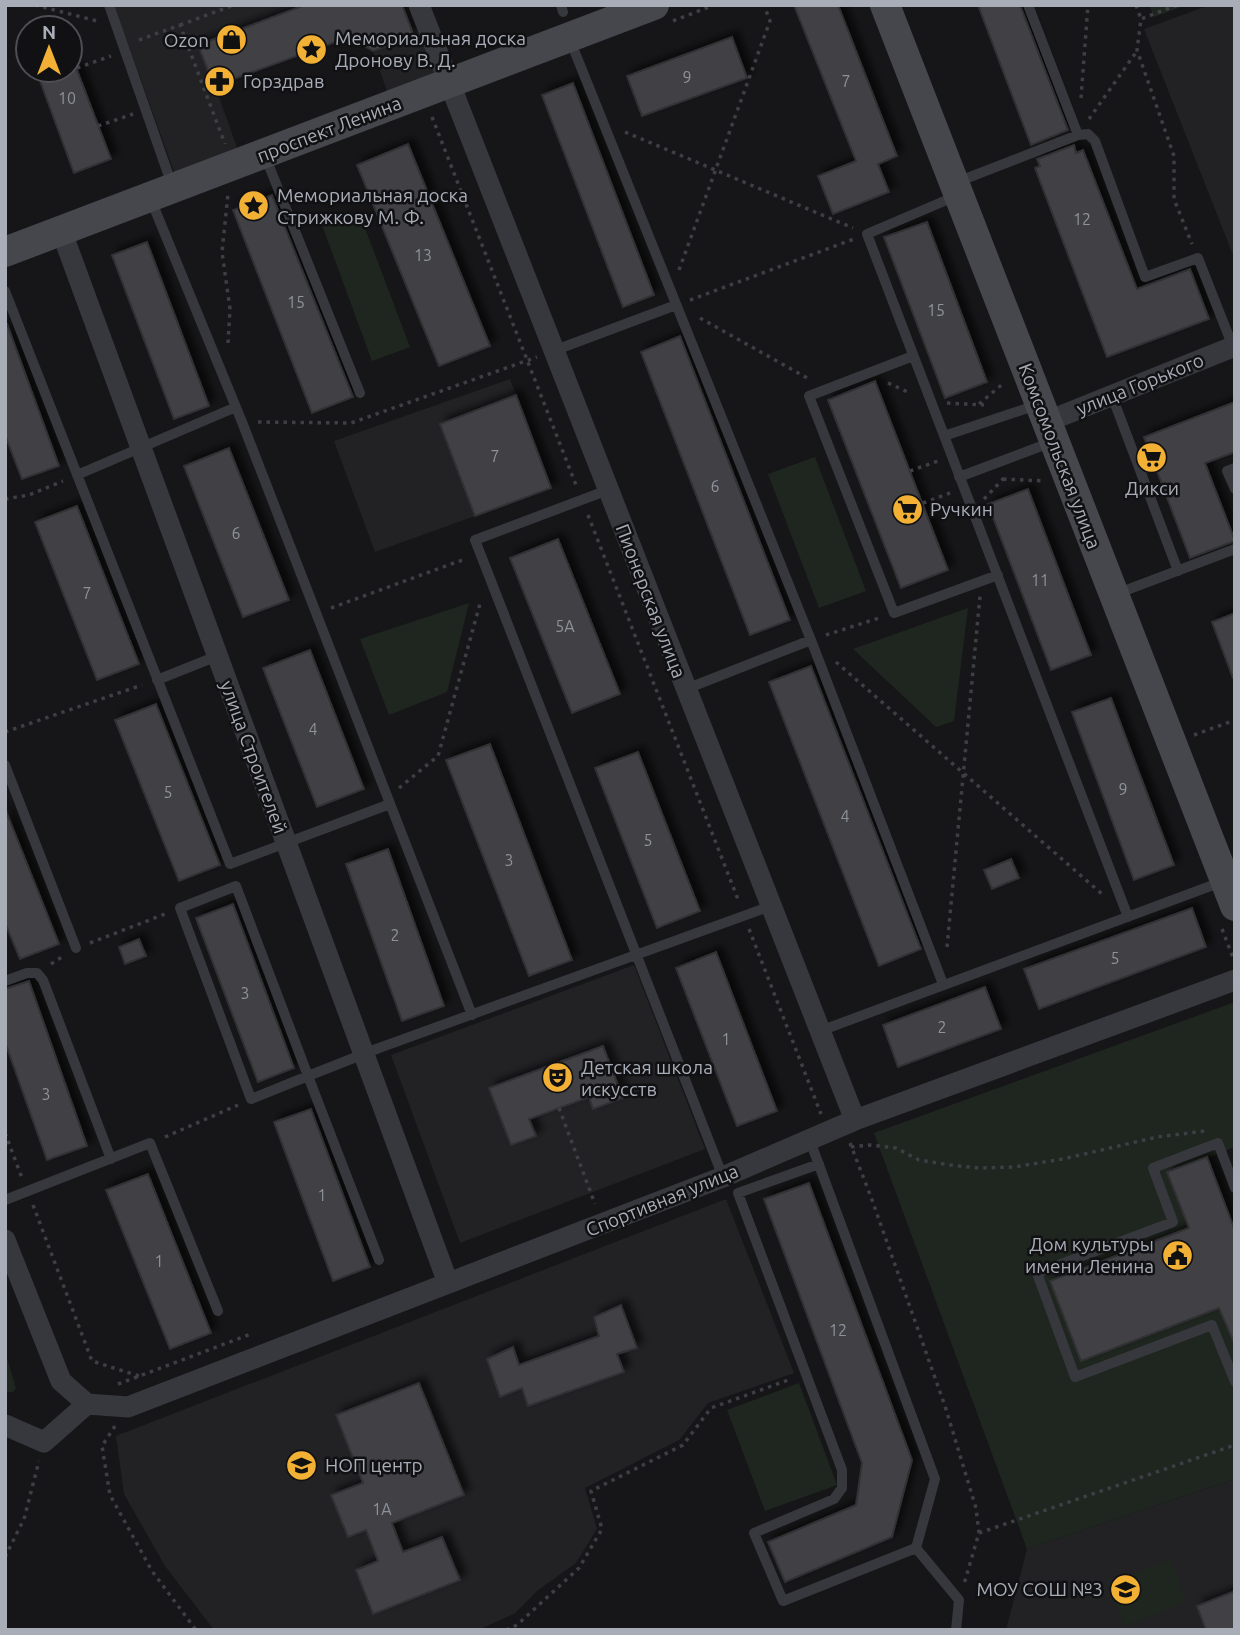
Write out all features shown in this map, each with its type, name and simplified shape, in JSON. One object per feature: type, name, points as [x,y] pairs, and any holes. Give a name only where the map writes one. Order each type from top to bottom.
[{"type":"street","name":"Пионерская улица","points":[[419,5],[435,87],[553,351],[820,1031],[834,1128]]},
{"type":"street","name":"проспект Ленина","points":[[8,248],[162,192],[231,179],[264,154],[435,87],[564,18],[654,5]]},
{"type":"street","name":"Комсомольская улица","points":[[885,5],[957,189],[1043,429],[1114,595],[1232,888]]},
{"type":"street","name":"улица Строителей","points":[[61,230],[448,1283]]},
{"type":"street","name":"улица Горького","points":[[1043,429],[1112,396],[1234,347]]},
{"type":"street","name":"Спортивная улица","points":[[87,1404],[128,1407],[723,1177],[834,1128],[1235,980]]},
{"type":"street","points":[[5,1240],[61,1381],[87,1404],[44,1442],[5,1425]]},
{"type":"lane","points":[[109,5],[146,109],[162,192],[225,380],[472,1015]]},
{"type":"lane","points":[[1028,5],[1078,135]]},
{"type":"lane","points":[[564,18],[603,123],[811,640],[943,984]]},
{"type":"lane","points":[[1128,917],[867,234],[957,189],[1078,135],[1088,134],[1095,141],[1145,277],[1198,258],[1234,347]]},
{"type":"lane","points":[[264,154],[360,393]]},
{"type":"lane","points":[[5,291],[230,864],[389,801]]},
{"type":"lane","points":[[553,351],[676,305]]},
{"type":"lane","points":[[913,356],[809,396],[894,613],[998,575]]},
{"type":"lane","points":[[1112,396],[1178,571]]},
{"type":"lane","points":[[77,475],[236,407]]},
{"type":"lane","points":[[944,436],[1043,429]]},
{"type":"lane","points":[[961,482],[1043,429]]},
{"type":"lane","points":[[1235,468],[1227,471],[1235,489]]},
{"type":"lane","points":[[608,490],[475,540],[723,1177]]},
{"type":"lane","points":[[1114,595],[1235,549]]},
{"type":"lane","points":[[686,688],[811,640]]},
{"type":"lane","points":[[158,680],[217,656]]},
{"type":"lane","points":[[5,765],[76,948]]},
{"type":"lane","points":[[379,1260],[308,1076],[236,886],[180,908],[251,1099],[308,1076],[363,1054],[771,906]]},
{"type":"lane","points":[[820,1031],[1128,917],[1232,888]]},
{"type":"lane","points":[[5,981],[37,973],[43,980],[111,1159]]},
{"type":"lane","points":[[834,1128],[819,1164],[935,1479],[916,1548]]},
{"type":"lane","points":[[5,1200],[150,1143],[218,1311]]},
{"type":"lane","points":[[1235,1188],[1218,1143],[1153,1168],[1173,1223],[1037,1273],[1075,1377],[1212,1325],[1235,1382]]},
{"type":"lane","points":[[819,1164],[738,1193],[842,1471],[842,1488],[834,1499],[754,1533],[783,1601],[916,1548]]},
{"type":"lane","points":[[916,1548],[959,1600],[956,1630]]},
{"type":"path","points":[[35,5],[116,25]]},
{"type":"path","points":[[84,65],[234,5]]},
{"type":"path","points":[[671,292],[770,21],[764,5]]},
{"type":"path","points":[[1078,135],[1088,5]]},
{"type":"path","points":[[1136,5],[1141,19],[1138,50],[1174,156],[1174,199],[1198,258]]},
{"type":"path","points":[[1141,19],[1177,5]]},
{"type":"path","points":[[180,25],[231,179],[222,251],[230,309],[225,380]]},
{"type":"path","points":[[1078,135],[1138,50]]},
{"type":"path","points":[[435,87],[527,360],[744,916],[834,1128],[851,1147],[872,1197],[945,1406],[976,1508],[979,1533],[959,1600]]},
{"type":"path","points":[[98,126],[146,109]]},
{"type":"path","points":[[603,123],[867,234]]},
{"type":"path","points":[[676,305],[867,234]]},
{"type":"path","points":[[676,305],[826,389]]},
{"type":"path","points":[[242,422],[351,423],[553,351]]},
{"type":"path","points":[[867,373],[931,402],[991,406]]},
{"type":"path","points":[[972,511],[1043,429]]},
{"type":"path","points":[[911,471],[951,456]]},
{"type":"path","points":[[5,499],[29,495],[77,475]]},
{"type":"path","points":[[923,503],[961,482]]},
{"type":"path","points":[[389,801],[438,756],[488,574]]},
{"type":"path","points":[[943,984],[982,581]]},
{"type":"path","points":[[811,640],[894,613]]},
{"type":"path","points":[[811,640],[1128,917]]},
{"type":"path","points":[[5,732],[158,680]]},
{"type":"path","points":[[1189,737],[1235,720]]},
{"type":"path","points":[[37,973],[76,948],[180,908]]},
{"type":"path","points":[[150,1143],[251,1099]]},
{"type":"path","points":[[559,1108],[595,1204]]},
{"type":"path","points":[[851,1147],[870,1144],[895,1148],[919,1160],[950,1165],[1014,1167],[1063,1159],[1157,1137],[1200,1130],[1212,1131]]},
{"type":"path","points":[[5,1132],[92,1362],[141,1377]]},
{"type":"path","points":[[506,1630],[517,1625],[579,1568],[602,1529],[591,1491],[683,1445],[712,1408],[806,1374]]},
{"type":"path","points":[[128,1407],[102,1446],[110,1496],[152,1571],[197,1630]]},
{"type":"path","points":[[5,1557],[24,1519],[44,1442]]},
{"type":"path","points":[[979,1533],[1235,1445]]},
{"type":"shaded area","points":[[114,5],[411,5],[438,78],[389,97],[373,51],[349,37],[215,86],[239,153],[176,177]]},
{"type":"shaded area","points":[[1149,5],[1186,5],[1154,17]]},
{"type":"shaded area","points":[[1210,5],[1235,5],[1235,260],[1144,29]]},
{"type":"shaded area","points":[[359,212],[410,347],[372,361],[322,225]]},
{"type":"shaded area","points":[[510,379],[516,395],[440,424],[475,516],[375,552],[334,441]]},
{"type":"shaded area","points":[[815,457],[866,591],[819,608],[768,474]]},
{"type":"shaded area","points":[[469,603],[447,692],[389,715],[360,639]]},
{"type":"shaded area","points":[[968,608],[954,721],[936,727],[853,649]]},
{"type":"shaded area","points":[[634,965],[705,1149],[460,1243],[391,1055]]},
{"type":"shaded area","points":[[1235,1002],[1235,1153],[1232,1148],[1207,1158],[1235,1231],[1235,1479],[1027,1549],[874,1133]]},
{"type":"shaded area","points":[[726,1199],[794,1373],[708,1403],[679,1440],[585,1488],[597,1529],[576,1563],[537,1591],[514,1614],[478,1630],[214,1630],[165,1566],[124,1494],[116,1436]]},
{"type":"shaded area","points":[[5,1352],[16,1388],[13,1392],[5,1392]]},
{"type":"shaded area","points":[[799,1383],[837,1485],[765,1511],[727,1410]]},
{"type":"shaded area","name":"МОУ СОШ №3","points":[[1235,1479],[1235,1630],[1006,1630],[1027,1549]]},
{"type":"shaded area","points":[[1171,1559],[1187,1603],[1124,1626],[1108,1583]]},
{"type":"building","points":[[305,5],[402,5],[414,36],[373,51],[349,37],[214,86],[198,45]]},
{"type":"building","points":[[794,5],[838,5],[897,156],[878,164],[889,192],[833,214],[818,176],[856,161]]},
{"type":"building","points":[[978,5],[1020,5],[1068,130],[1031,145]]},
{"type":"building","points":[[732,37],[747,78],[642,116],[627,76]]},
{"type":"building","points":[[573,83],[654,295],[623,307],[542,95]]},
{"type":"building","points":[[41,84],[82,84],[111,159],[74,173]]},
{"type":"building","points":[[408,144],[490,346],[439,366],[357,165]]},
{"type":"building","points":[[1074,145],[1076,153],[1083,150],[1137,289],[1190,269],[1209,319],[1107,357],[1035,168],[1040,166],[1037,159]]},
{"type":"building","points":[[272,195],[353,397],[312,413],[233,210]]},
{"type":"building","points":[[927,222],[987,382],[945,398],[884,237]]},
{"type":"building","points":[[147,242],[209,406],[174,419],[112,255]]},
{"type":"building","points":[[5,324],[59,466],[22,479],[5,435]]},
{"type":"building","points":[[680,336],[790,620],[750,635],[641,352]]},
{"type":"building","points":[[875,381],[948,570],[901,588],[828,400]]},
{"type":"building","points":[[516,395],[551,488],[475,516],[440,424]]},
{"type":"building","points":[[1235,402],[1235,452],[1205,463],[1235,541],[1190,558],[1144,437]]},
{"type":"building","points":[[229,448],[289,600],[243,617],[184,466]]},
{"type":"building","points":[[1028,489],[1091,655],[1051,670],[988,504]]},
{"type":"building","points":[[77,506],[139,664],[97,680],[35,522]]},
{"type":"building","points":[[558,539],[620,694],[572,713],[510,558]]},
{"type":"building","points":[[1235,613],[1235,678],[1233,678],[1212,622]]},
{"type":"building","points":[[310,650],[364,789],[317,807],[263,668]]},
{"type":"building","points":[[811,666],[921,949],[879,966],[769,682]]},
{"type":"building","points":[[1111,698],[1174,865],[1134,880],[1072,712]]},
{"type":"building","points":[[156,704],[220,865],[179,881],[115,720]]},
{"type":"building","points":[[490,744],[572,960],[529,976],[446,760]]},
{"type":"building","points":[[638,752],[700,911],[657,928],[595,768]]},
{"type":"building","points":[[6,811],[59,944],[20,959],[5,923]]},
{"type":"building","points":[[388,849],[444,1006],[402,1021],[346,864]]},
{"type":"building","points":[[1011,859],[1019,878],[992,889],[984,870]]},
{"type":"building","points":[[233,904],[294,1068],[258,1082],[196,918]]},
{"type":"building","points":[[1192,908],[1206,947],[1039,1009],[1024,969]]},
{"type":"building","points":[[139,939],[146,956],[125,964],[119,947]]},
{"type":"building","points":[[716,952],[777,1111],[737,1126],[676,968]]},
{"type":"building","points":[[29,981],[87,1146],[47,1160],[5,1042],[5,989]]},
{"type":"building","points":[[985,987],[1001,1029],[898,1067],[883,1025]]},
{"type":"building","points":[[603,1046],[623,1098],[593,1109],[589,1097],[529,1119],[536,1136],[511,1145],[489,1088]]},
{"type":"building","points":[[311,1109],[370,1267],[333,1281],[274,1122]]},
{"type":"building","name":"Дом культуры имени Ленина","points":[[1207,1157],[1235,1231],[1235,1345],[1219,1308],[1081,1361],[1050,1281],[1189,1228],[1167,1172]]},
{"type":"building","points":[[148,1174],[211,1333],[170,1349],[106,1190]]},
{"type":"building","points":[[809,1183],[912,1460],[892,1537],[785,1582],[768,1542],[856,1505],[862,1463],[764,1199]]},
{"type":"building","points":[[621,1305],[637,1348],[617,1354],[624,1372],[528,1406],[522,1388],[500,1397],[487,1359],[513,1347],[519,1365],[599,1336],[594,1317]]},
{"type":"building","points":[[419,1383],[464,1495],[392,1523],[403,1552],[442,1537],[460,1580],[373,1614],[356,1570],[378,1561],[366,1530],[348,1537],[331,1495],[363,1483],[336,1415]]},
{"type":"building","points":[[1235,1591],[1235,1630],[1206,1630],[1197,1606]]},
{"type":"place","name":"Ozon","points":[[232,40]]},
{"type":"place","name":"Мемориальная доска Дронову В. Д.","points":[[312,49]]},
{"type":"place","name":"Горздрав","points":[[220,81]]},
{"type":"place","name":"Мемориальная доска Стрижкову М. Ф.","points":[[254,206]]},
{"type":"place","name":"Дикси","points":[[1152,457]]},
{"type":"place","name":"Ручкин","points":[[907,509]]},
{"type":"place","name":"Детская школа искусств","points":[[558,1078]]},
{"type":"place","name":"Дом культуры имени Ленина","points":[[1177,1255]]},
{"type":"place","name":"НОП центр","points":[[302,1465]]},
{"type":"place","name":"МОУ СОШ №3","points":[[1126,1589]]}]
